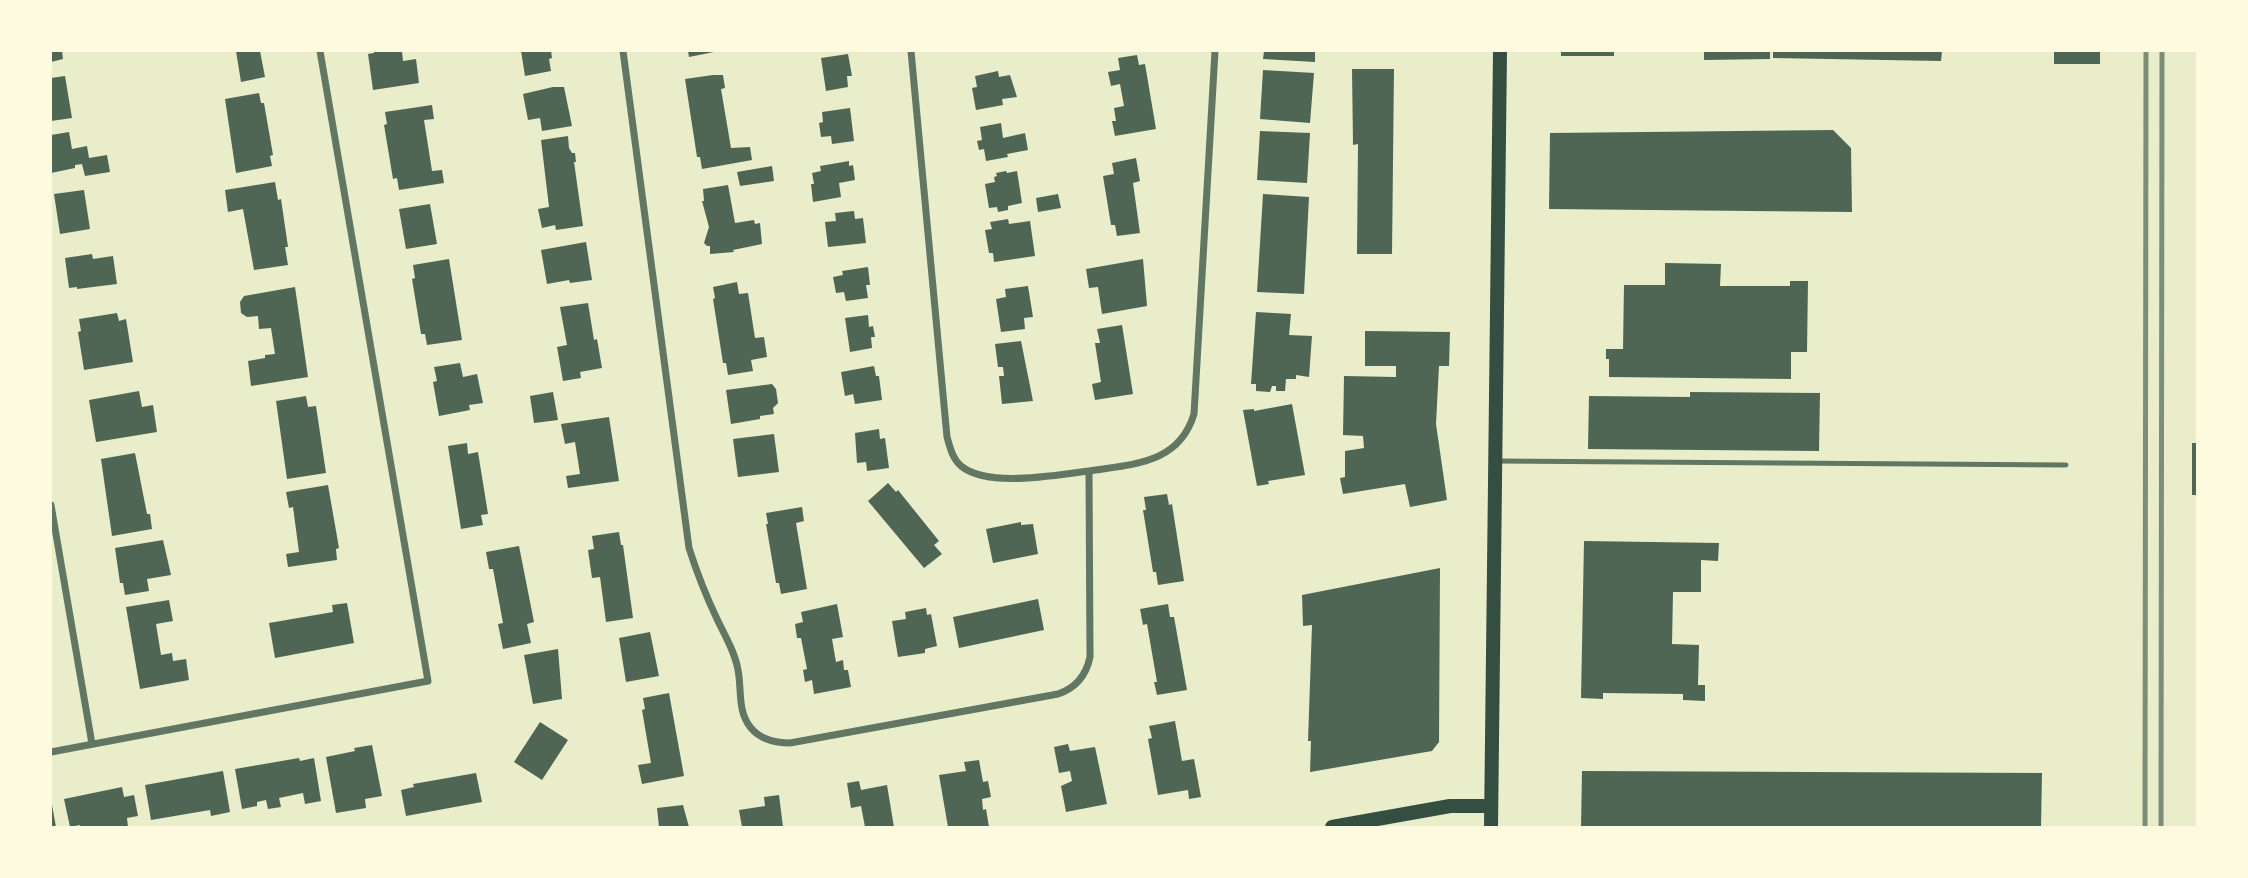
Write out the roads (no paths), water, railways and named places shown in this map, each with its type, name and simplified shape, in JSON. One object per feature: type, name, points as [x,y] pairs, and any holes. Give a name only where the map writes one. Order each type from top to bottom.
[{"type":"main road","points":[[1491,827],[1500,51]]},
{"type":"main road","points":[[1332,827],[1450,806],[1491,806]]},
{"type":"street","points":[[51,752],[428,681],[320,51]]},
{"type":"street","points":[[623,51],[689,548],[701,584],[733,652],[738,669],[741,705],[751,729],[769,740],[790,743],[1041,699],[1068,691],[1086,673],[1091,650],[1089,471]]},
{"type":"street","points":[[911,51],[947,437],[951,453],[959,464],[972,473],[991,477],[1039,476],[1131,464],[1176,447],[1190,426],[1194,414],[1214,51]]},
{"type":"street","points":[[51,505],[92,744]]},
{"type":"lane","points":[[1496,461],[2066,465]]},
{"type":"railway","points":[[2145,827],[2146,51]]},
{"type":"railway","points":[[2161,827],[2162,51]]}]
